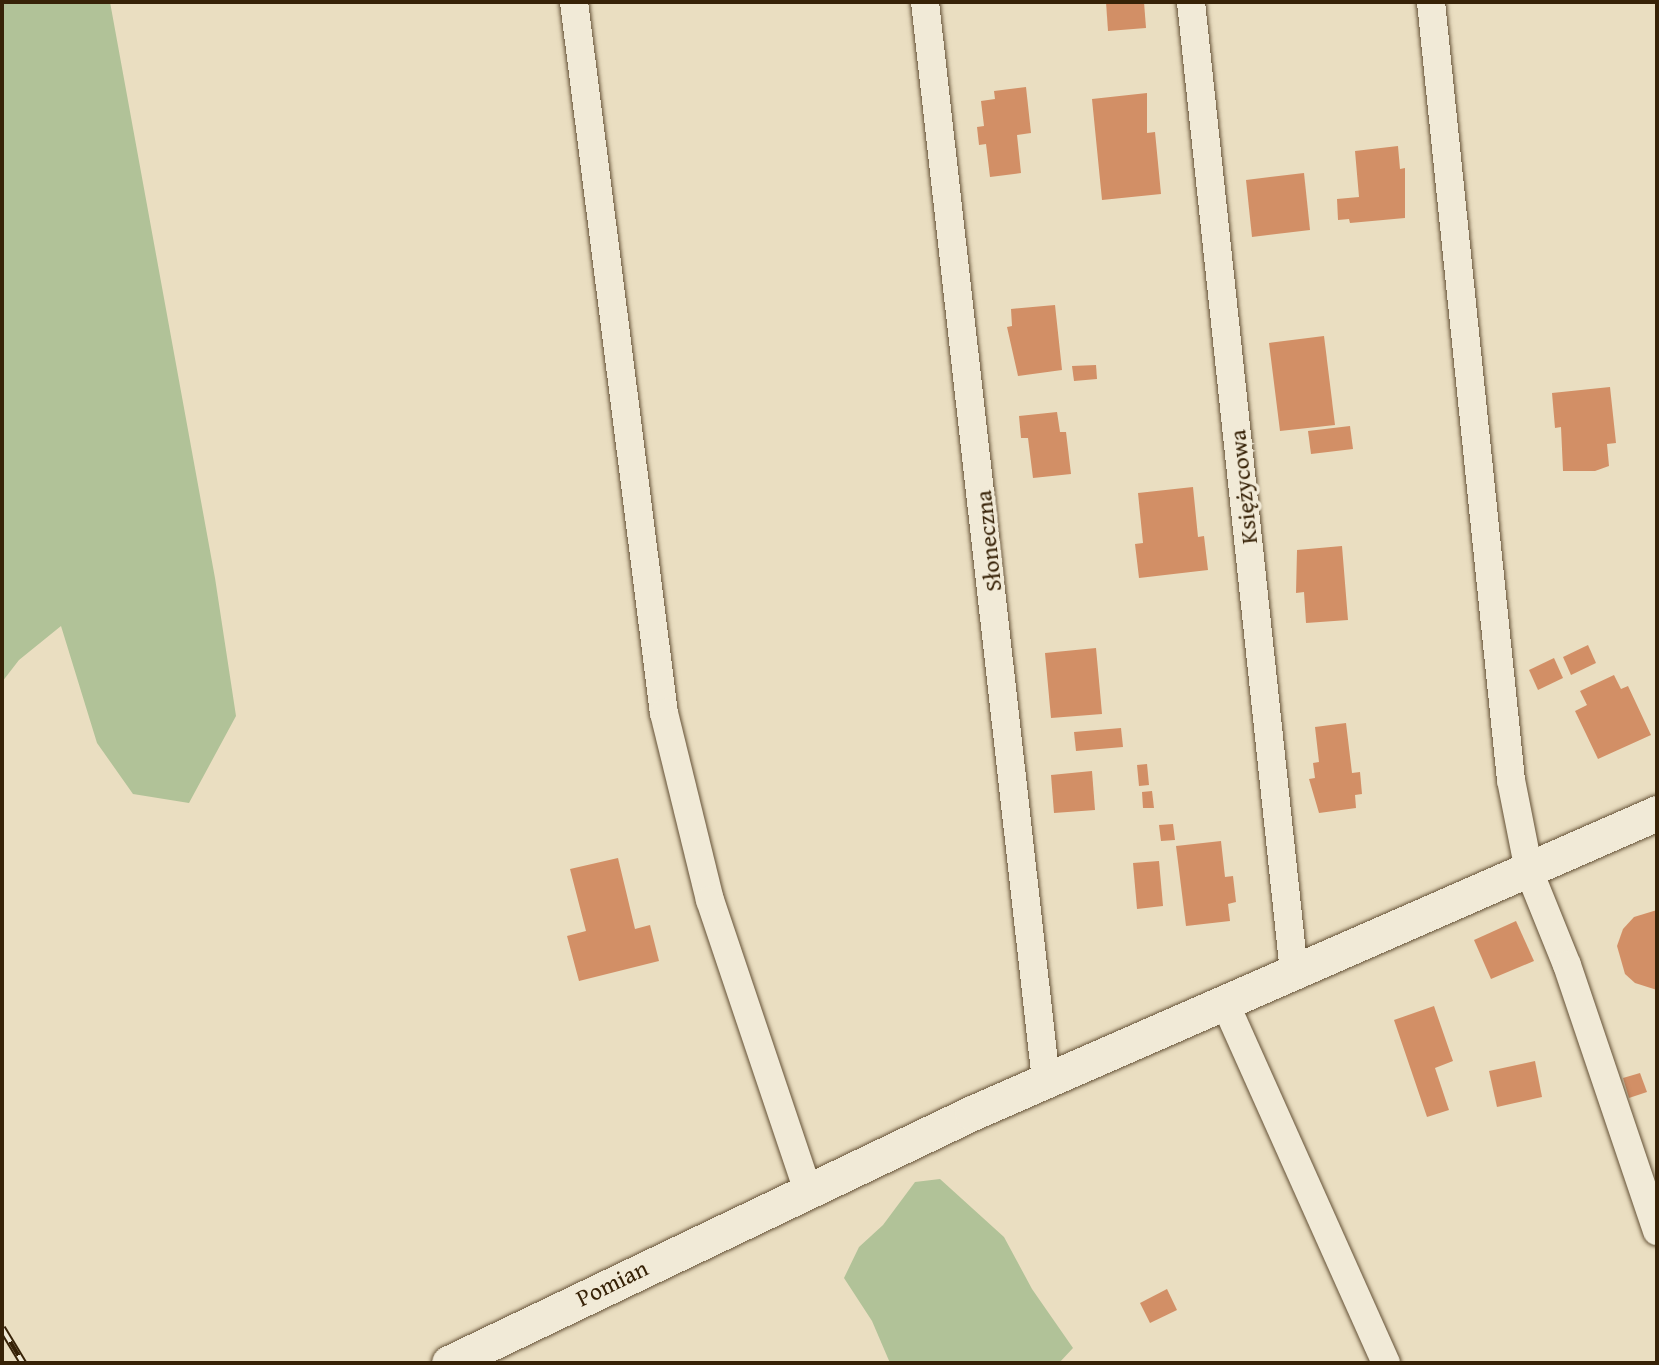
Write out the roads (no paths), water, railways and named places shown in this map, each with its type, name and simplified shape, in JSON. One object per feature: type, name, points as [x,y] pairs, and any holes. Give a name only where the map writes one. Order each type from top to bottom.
[{"type":"street","points":[[574,2],[664,713],[710,900],[807,1189]]},
{"type":"street","name":"Słoneczna","points":[[925,2],[1046,1082]]},
{"type":"street","name":"Księżycowa","points":[[1192,2],[1294,972]]},
{"type":"street","points":[[1431,2],[1511,780],[1529,871],[1567,965],[1657,1231]]},
{"type":"street","name":"Pomian","points":[[449,1363],[775,1203],[1657,813]]},
{"type":"street","points":[[1225,1003],[1386,1363]]},
{"type":"railway","points":[[2,1328],[23,1363]]}]
